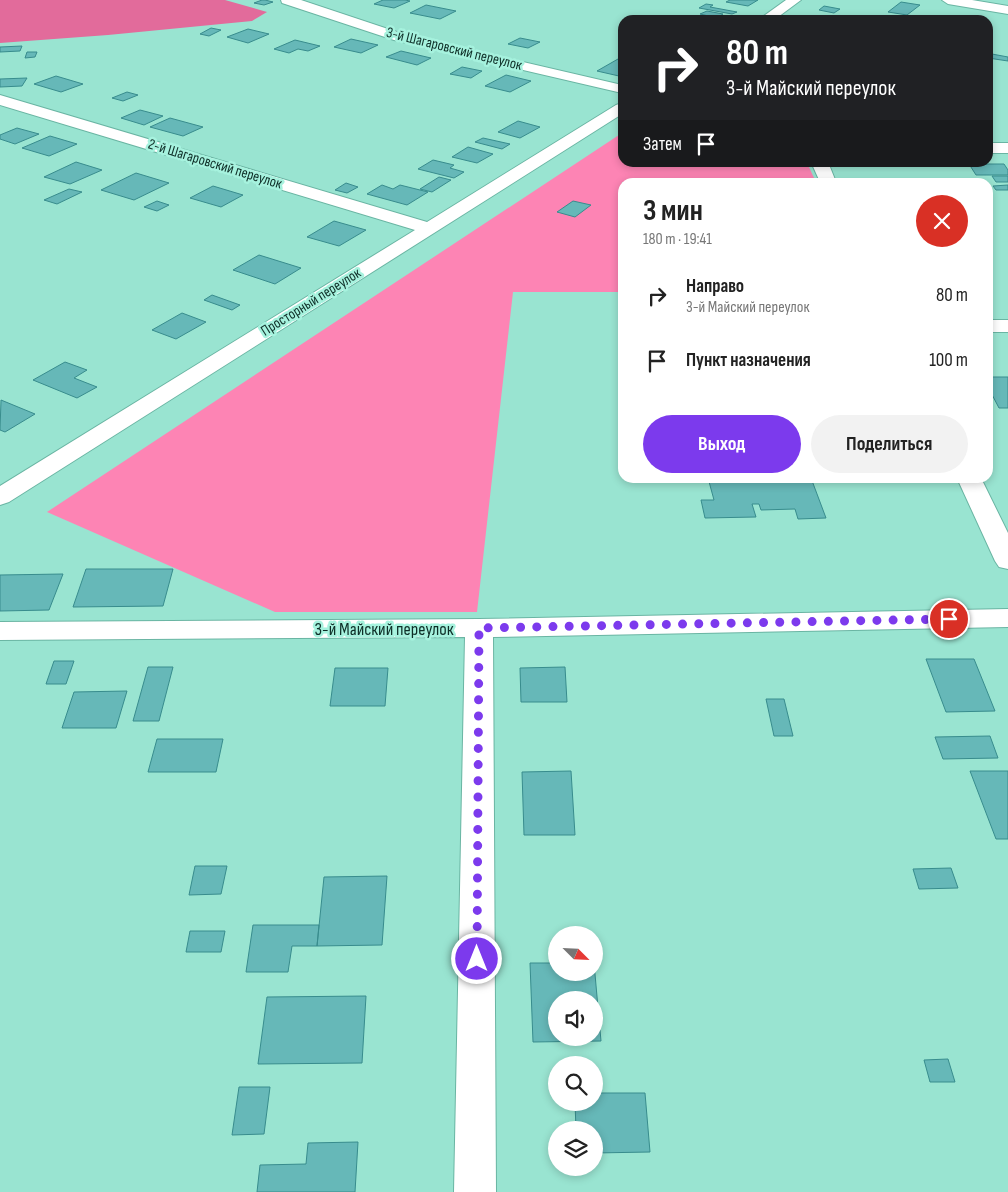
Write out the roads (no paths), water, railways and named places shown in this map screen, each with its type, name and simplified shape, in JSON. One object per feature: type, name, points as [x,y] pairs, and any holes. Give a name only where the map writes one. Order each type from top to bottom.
[{"type":"street","name":"3-й Шагаровский переулок","points":[[287,0],[399,37],[618,88]]},
{"type":"street","points":[[772,15],[795,0]]},
{"type":"street","points":[[948,0],[1008,10]]},
{"type":"street","name":"2-й Шагаровский переулок","points":[[0,100],[429,228]]},
{"type":"street","name":"Просторный переулок","points":[[3,492],[618,110]]},
{"type":"street","points":[[993,148],[1008,148]]},
{"type":"street","points":[[993,326],[1008,326]]},
{"type":"street","points":[[971,483],[1008,561]]},
{"type":"street","name":"3-й Майский переулок","points":[[0,631],[479,628],[1008,618]]},
{"type":"street","points":[[475,1192],[479,628]]}]
